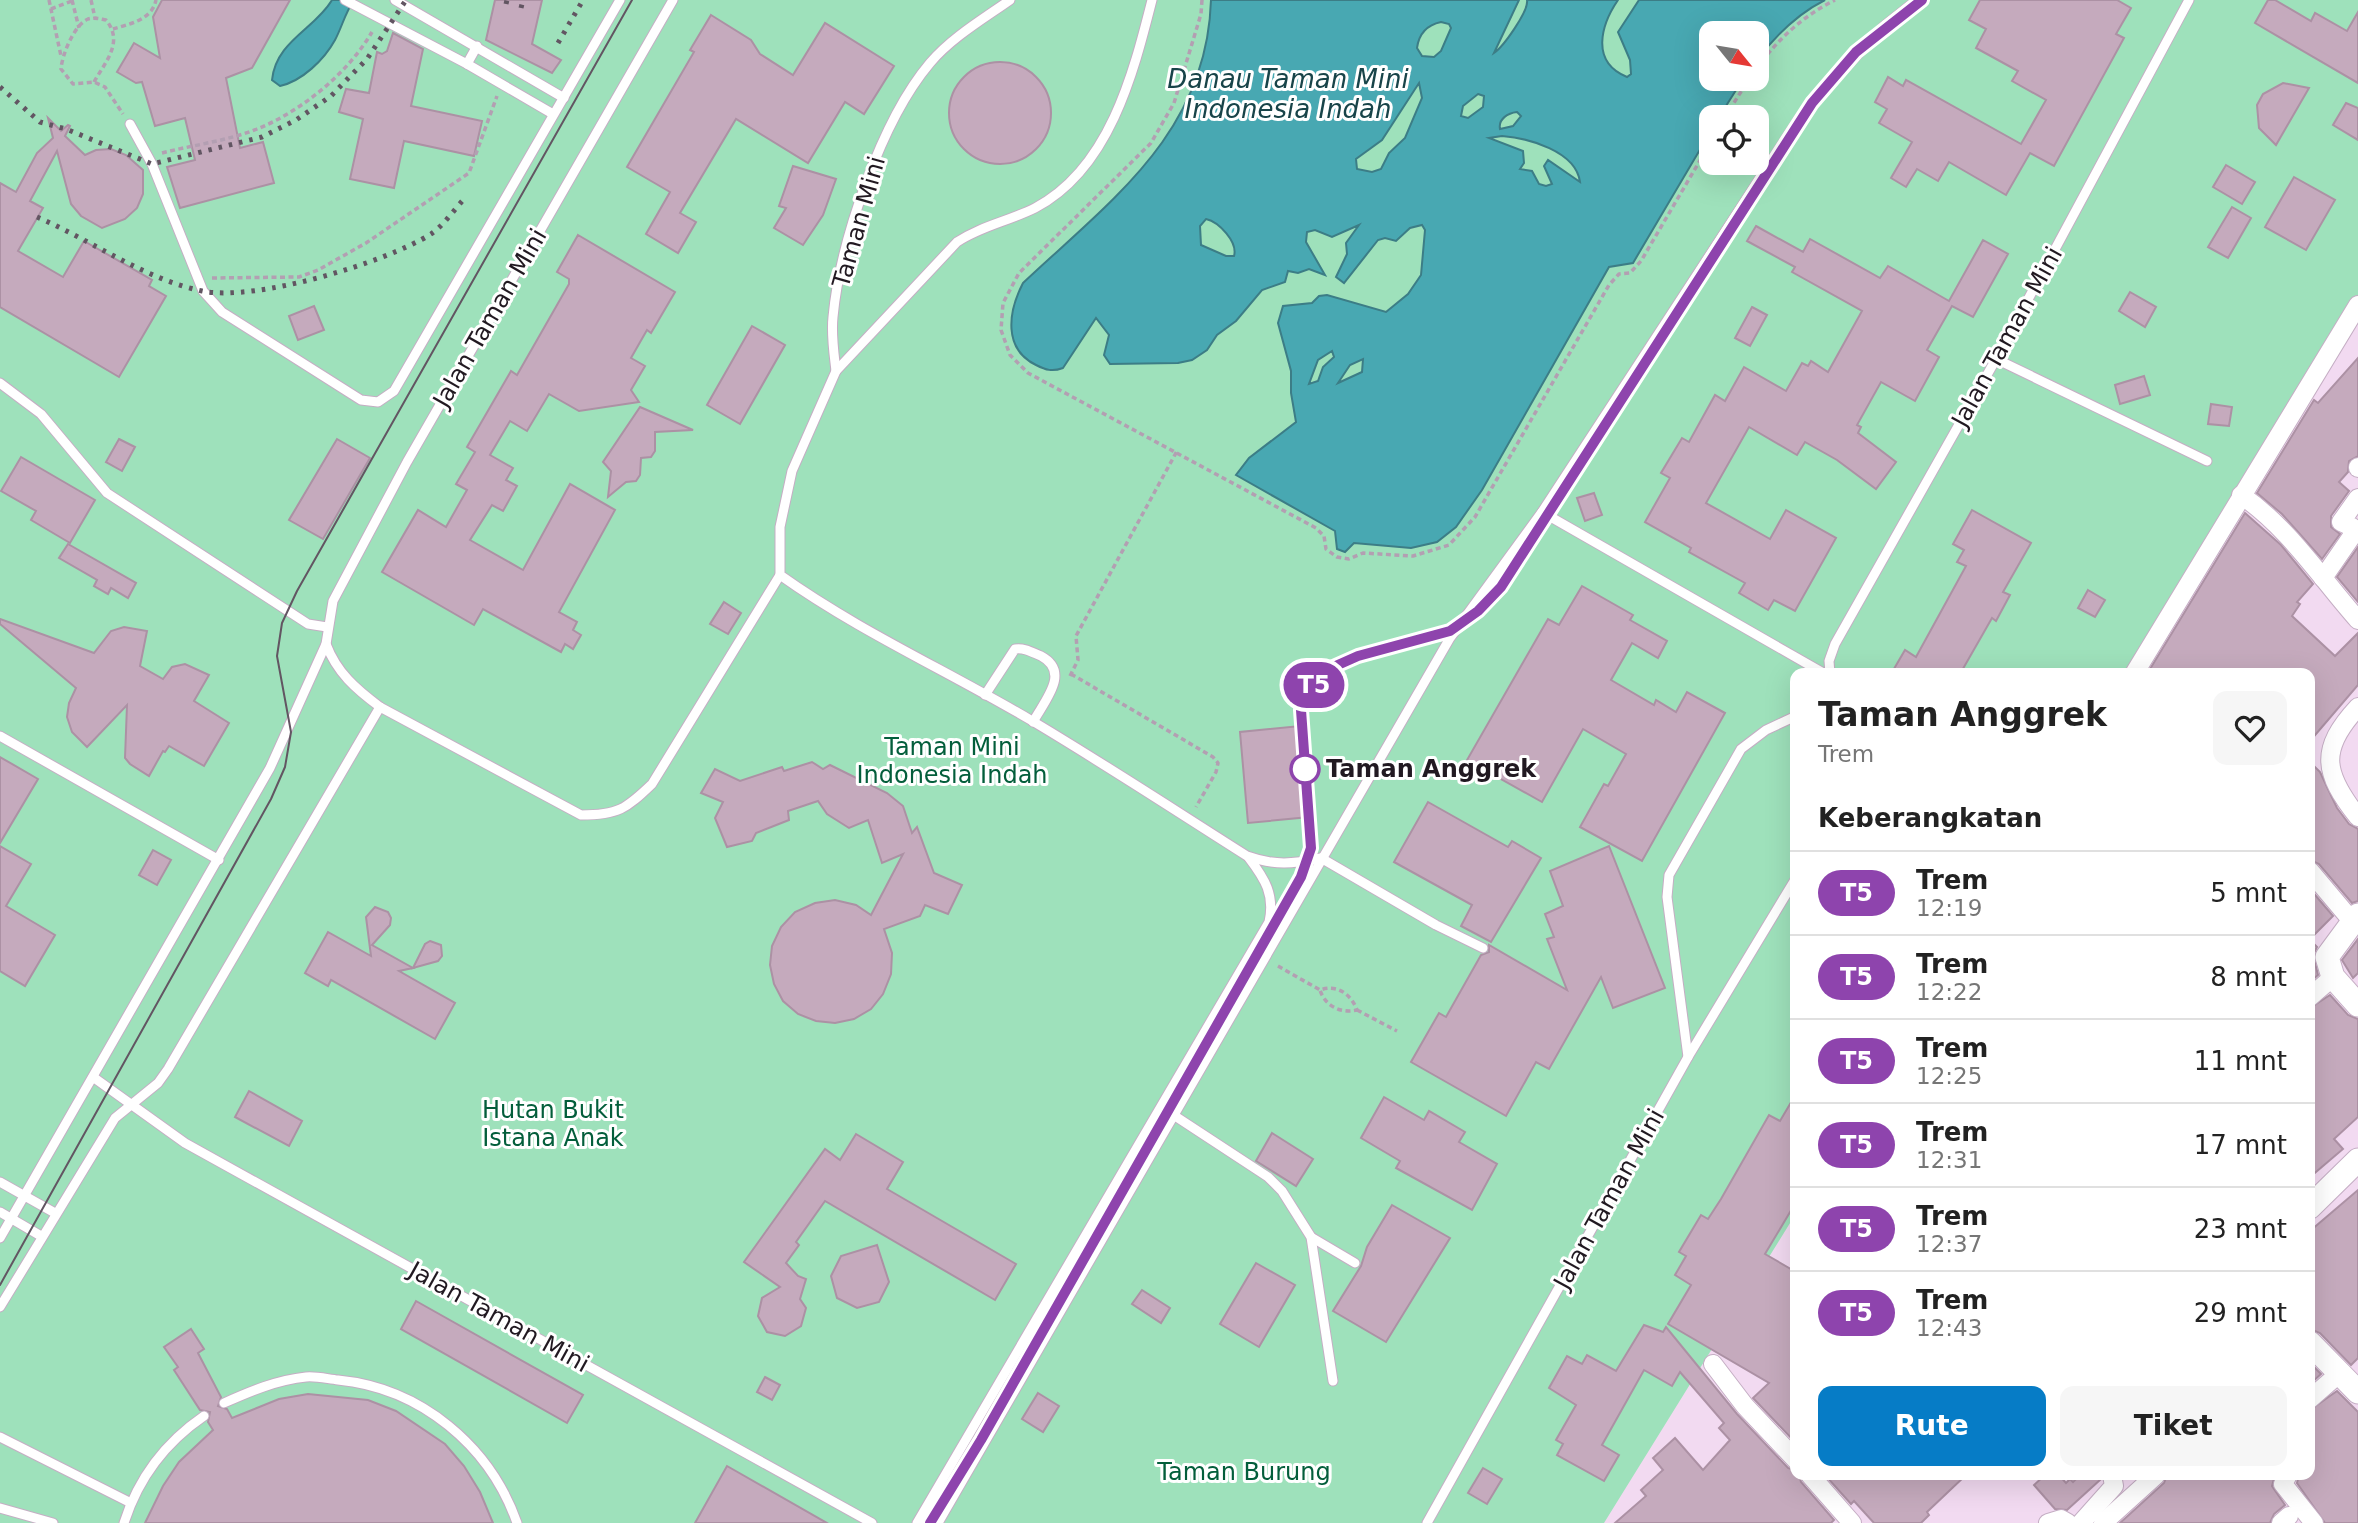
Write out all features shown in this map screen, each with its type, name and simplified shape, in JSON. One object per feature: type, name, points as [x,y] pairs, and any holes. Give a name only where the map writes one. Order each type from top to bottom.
[{"type":"street","points":[[2138,668],[2358,305]]},
{"type":"street","points":[[2241,495],[2277,525],[2358,620]]},
{"type":"street","points":[[2323,578],[2354,533],[2352,527],[2342,522],[2358,498]]},
{"type":"street","points":[[2358,707],[2339,727],[2330,760],[2336,785],[2358,817]]},
{"type":"street","points":[[2315,876],[2355,918],[2327,957],[2333,977],[2358,1005]]},
{"type":"street","points":[[2315,993],[2333,977]]},
{"type":"street","points":[[2315,1202],[2358,1160]]},
{"type":"street","points":[[2315,1348],[2358,1392]]},
{"type":"street","points":[[1713,1364],[1745,1406],[1790,1454]]},
{"type":"street","points":[[2315,1395],[2341,1373]]},
{"type":"street","points":[[1814,1480],[1852,1523]]},
{"type":"street","points":[[2066,1523],[2115,1486],[2113,1480]]},
{"type":"street","points":[[2103,1523],[2151,1480]]},
{"type":"street","points":[[2285,1480],[2283,1484],[2314,1523]]},
{"type":"lane","points":[[345,0],[502,83],[553,114]]},
{"type":"lane","points":[[395,0],[564,98]]},
{"type":"lane","points":[[130,124],[152,164],[203,291],[222,312],[361,401],[378,402],[394,391],[620,0]]},
{"type":"lane","name":"Jalan Taman Mini","points":[[673,0],[407,462],[333,601],[326,644],[271,768],[93,1077],[185,1143],[872,1523]]},
{"type":"lane","name":"Taman Mini","points":[[836,370],[833,317],[855,220],[878,153],[930,63],[970,28],[1010,0]]},
{"type":"lane","points":[[326,644],[334,665],[353,686],[380,708],[581,815],[607,815],[627,808],[652,784],[780,575],[780,527],[792,471],[836,370],[957,242],[974,231],[1034,208],[1064,190],[1084,169],[1124,96],[1152,0]]},
{"type":"lane","points":[[938,1523],[1450,638],[1542,512],[1800,117],[1884,26],[1917,0]]},
{"type":"lane","name":"Jalan Taman Mini","points":[[1828,668],[1835,644],[1996,359],[2189,0]]},
{"type":"lane","points":[[467,64],[477,46]]},
{"type":"lane","points":[[1996,359],[2207,461]]},
{"type":"lane","points":[[0,383],[41,414],[107,494],[308,624],[327,627]]},
{"type":"lane","points":[[1542,512],[1817,668]]},
{"type":"lane","points":[[780,575],[887,644],[1034,722],[1247,856],[1269,864],[1291,865],[1321,858],[1436,925],[1483,948]]},
{"type":"lane","points":[[985,695],[1015,649],[1024,648],[1051,662],[1057,672],[1055,683],[1034,722]]},
{"type":"lane","points":[[0,1307],[115,1118],[158,1083],[168,1069],[380,708]]},
{"type":"lane","points":[[1688,1057],[1667,897],[1669,875],[1741,749],[1766,730],[1790,719]]},
{"type":"lane","points":[[0,736],[219,860]]},
{"type":"lane","points":[[917,1523],[1269,922],[1273,906],[1270,892],[1247,856]]},
{"type":"lane","name":"Jalan Taman Mini","points":[[1427,1523],[1688,1057],[1790,888]]},
{"type":"lane","points":[[0,1238],[93,1077]]},
{"type":"lane","points":[[1175,1116],[1268,1177],[1287,1197],[1311,1237],[1332,1381]]},
{"type":"lane","points":[[0,1182],[55,1213]]},
{"type":"lane","points":[[0,1212],[41,1236]]},
{"type":"lane","points":[[1311,1237],[1355,1264]]},
{"type":"lane","points":[[224,1403],[260,1387],[308,1377],[353,1381],[401,1394],[442,1419],[479,1453],[508,1496],[517,1523]]},
{"type":"lane","points":[[124,1523],[131,1503],[152,1465],[182,1431],[204,1416]]},
{"type":"lane","points":[[0,1437],[131,1503]]},
{"type":"lane","points":[[0,1508],[53,1523]]},
{"type":"path","points":[[49,0],[61,69],[73,84],[94,82],[105,87],[130,124]]},
{"type":"path","points":[[91,0],[95,18]]},
{"type":"path","points":[[113,29],[141,20],[155,6],[156,0]]},
{"type":"path","points":[[1202,0],[1201,14],[1174,103],[1151,143],[1019,273],[1003,303],[1001,330],[1010,355],[1028,373],[1316,528],[1324,536],[1326,549],[1337,557],[1349,559],[1363,553],[1413,556],[1449,545],[1475,517],[1609,285],[1619,274],[1630,273],[1641,261],[1699,162]]},
{"type":"path","points":[[1769,52],[1809,13],[1835,0]]},
{"type":"path","points":[[51,9],[72,1],[79,28]]},
{"type":"path","points":[[146,157],[257,129],[285,113],[324,88],[361,50],[375,18]]},
{"type":"path","points":[[61,58],[86,20],[106,20],[113,29],[114,47],[94,82]]},
{"type":"path","points":[[196,277],[232,280],[299,277],[318,270],[366,243],[469,173],[502,83]]},
{"type":"path","points":[[1065,684],[1078,660],[1076,636],[1177,451]]},
{"type":"path","points":[[1071,674],[1213,757],[1218,763],[1216,772],[1189,819]]},
{"type":"path","points":[[1264,959],[1320,990],[1328,1003],[1338,1010],[1357,1010],[1397,1031]]},
{"type":"path","points":[[1320,990],[1328,987],[1347,993],[1357,1010]]},
{"type":"green space","name":"Taman Mini Indonesia Indah","points":[[0,0],[2358,0],[2358,302],[2133,668],[1790,668],[1790,1223],[1604,1523],[0,1523]]},
{"type":"water","points":[[332,0],[354,0],[335,40],[312,69],[296,80],[280,86],[272,80],[281,55]]},
{"type":"water","name":"Danau Taman Mini Indonesia Indah","points":[[1211,0],[1519,0],[1494,53],[1515,28],[1527,0],[1618,0],[1607,20],[1602,42],[1603,53],[1615,70],[1627,77],[1631,74],[1630,60],[1618,32],[1639,0],[1825,0],[1805,12],[1769,46],[1769,21],[1699,21],[1699,91],[1735,91],[1727,105],[1699,105],[1699,151],[1633,263],[1609,267],[1482,490],[1456,527],[1437,542],[1411,548],[1354,543],[1345,552],[1337,549],[1335,531],[1236,475],[1249,458],[1296,422],[1291,393],[1291,371],[1278,323],[1283,306],[1312,303],[1319,296],[1327,295],[1386,312],[1408,294],[1421,275],[1425,230],[1422,225],[1410,228],[1396,241],[1385,238],[1378,240],[1344,283],[1336,277],[1347,254],[1346,243],[1359,225],[1332,237],[1315,230],[1307,232],[1306,242],[1325,275],[1309,269],[1298,273],[1288,271],[1285,282],[1262,290],[1236,321],[1217,335],[1207,350],[1192,360],[1178,363],[1110,364],[1104,355],[1109,335],[1096,318],[1063,368],[1049,370],[1036,365],[1025,358],[1013,340],[1012,317],[1023,283],[1120,192],[1148,160],[1173,126],[1192,89],[1205,47]],"holes":[[[1441,22],[1449,24],[1451,28],[1441,51],[1434,57],[1422,56],[1417,48],[1422,34],[1432,25]],[[1419,83],[1422,98],[1405,138],[1389,153],[1381,169],[1372,172],[1357,169],[1356,159],[1382,140]],[[1478,94],[1484,96],[1483,107],[1468,118],[1461,116],[1463,106]],[[1517,112],[1521,116],[1513,126],[1500,129],[1502,119]],[[1513,137],[1549,148],[1570,162],[1577,171],[1580,182],[1548,160],[1544,166],[1552,184],[1539,184],[1532,171],[1520,169],[1524,163],[1523,151],[1489,138]],[[1206,219],[1216,224],[1230,239],[1234,256],[1226,256],[1201,245],[1200,226]],[[1332,351],[1334,357],[1323,367],[1318,381],[1309,384],[1318,360]],[[1363,359],[1362,372],[1338,383],[1350,365]]]},
{"type":"building","points":[[162,0],[290,0],[252,68],[226,78],[240,148],[263,142],[274,183],[180,208],[167,167],[195,160],[185,118],[155,126],[142,82],[136,83],[117,72],[134,43],[160,58],[153,17]]},
{"type":"building","points":[[495,0],[542,0],[532,44],[561,60],[552,73],[486,40]]},
{"type":"building","points":[[1980,0],[2117,0],[2131,8],[2116,34],[2124,38],[2054,166],[2030,153],[2006,195],[1949,162],[1938,181],[1917,169],[1906,187],[1891,178],[1912,142],[1879,123],[1887,109],[1875,102],[1888,77],[1903,86],[1906,80],[2021,144],[2046,100],[2012,81],[2018,71],[1976,48],[1986,29],[1969,20]]},
{"type":"building","points":[[2268,0],[2275,0],[2311,21],[2315,13],[2347,31],[2358,12],[2358,83],[2255,23]]},
{"type":"building","points":[[711,15],[751,40],[760,54],[793,75],[825,23],[894,66],[864,114],[845,102],[808,163],[736,119],[680,213],[696,222],[678,253],[646,234],[670,192],[627,167],[694,52],[690,50]]},
{"type":"building","points":[[393,33],[423,49],[411,106],[482,121],[474,156],[404,141],[394,188],[350,179],[363,119],[339,112],[346,89],[369,93],[377,52],[382,54],[387,51]]},
{"type":"building","points":[[1000,62],[1019,66],[1036,77],[1047,94],[1051,113],[1047,132],[1036,149],[1019,160],[1000,164],[981,160],[964,149],[953,132],[949,113],[953,94],[964,77],[981,66]]},
{"type":"building","points":[[2283,83],[2309,88],[2276,145],[2259,128],[2257,105],[2263,94]]},
{"type":"building","points":[[2346,103],[2358,108],[2358,140],[2333,125]]},
{"type":"building","points":[[48,118],[61,131],[70,126],[65,136],[85,155],[96,150],[111,149],[126,155],[143,170],[143,194],[137,208],[125,219],[102,228],[81,216],[71,204],[57,151],[30,201],[43,208],[18,251],[63,277],[84,241],[152,280],[149,286],[166,296],[119,377],[0,307],[0,183],[16,192],[37,153],[53,138]]},
{"type":"building","points":[[2226,165],[2255,182],[2242,204],[2213,187]]},
{"type":"building","points":[[793,166],[836,179],[823,215],[803,245],[774,228],[786,208],[779,206]]},
{"type":"building","points":[[2294,177],[2335,200],[2306,250],[2265,227]]},
{"type":"building","points":[[2232,207],[2251,218],[2228,258],[2208,247]]},
{"type":"building","points":[[1756,226],[1803,252],[1810,239],[1880,278],[1888,266],[1949,301],[1983,240],[2008,254],[1973,317],[1952,306],[1927,350],[1939,357],[1915,401],[1881,382],[1857,425],[1861,427],[1858,433],[1896,462],[1876,489],[1837,460],[1805,442],[1797,455],[1749,427],[1706,503],[1770,539],[1786,510],[1836,538],[1795,611],[1774,600],[1768,610],[1739,593],[1745,583],[1689,552],[1691,548],[1645,522],[1670,478],[1661,473],[1682,438],[1689,442],[1715,395],[1725,401],[1744,367],[1786,391],[1802,363],[1808,366],[1811,361],[1828,372],[1862,311],[1792,272],[1795,267],[1747,241]]},
{"type":"building","points":[[578,235],[675,292],[651,333],[647,330],[631,358],[645,366],[631,390],[639,402],[579,411],[549,394],[527,431],[510,421],[490,455],[513,468],[506,480],[517,486],[503,511],[492,505],[470,540],[523,570],[570,484],[615,510],[559,612],[577,622],[573,630],[581,635],[573,649],[565,644],[561,652],[483,609],[474,625],[382,572],[418,510],[446,527],[467,490],[456,484],[475,452],[467,447],[511,371],[517,375],[569,284],[569,279],[557,272]]},
{"type":"building","points":[[2130,292],[2156,307],[2145,327],[2119,311]]},
{"type":"building","points":[[314,306],[324,330],[298,340],[289,316]]},
{"type":"building","points":[[1752,307],[1767,315],[1750,346],[1735,338]]},
{"type":"building","points":[[752,326],[785,345],[740,424],[707,405]]},
{"type":"building","points":[[2358,358],[2358,456],[2349,461],[2348,472],[2339,482],[2349,491],[2331,516],[2331,527],[2340,534],[2322,559],[2282,514],[2257,493],[2314,400],[2318,403]]},
{"type":"building","points":[[2144,376],[2150,395],[2120,404],[2115,385]]},
{"type":"building","points":[[2211,404],[2232,407],[2229,426],[2208,424]]},
{"type":"building","points":[[640,407],[693,430],[655,432],[655,451],[651,457],[641,458],[640,475],[636,481],[626,482],[608,497],[611,471],[603,462]]},
{"type":"building","points":[[119,439],[135,447],[122,471],[106,462]]},
{"type":"building","points":[[337,439],[370,458],[323,539],[289,520]]},
{"type":"building","points":[[21,457],[95,500],[70,543],[31,520],[36,511],[1,491]]},
{"type":"building","points":[[1594,493],[1602,515],[1585,521],[1577,498]]},
{"type":"building","points":[[1972,510],[2031,543],[2003,592],[2010,595],[1996,621],[1992,618],[1963,668],[1894,668],[1905,650],[1916,657],[1966,566],[1957,562],[1964,550],[1953,544]]},
{"type":"building","points":[[2245,513],[2281,545],[2313,584],[2297,602],[2300,604],[2292,616],[2335,656],[2358,633],[2358,685],[2315,735],[2315,668],[2151,668]]},
{"type":"building","points":[[68,544],[136,583],[128,598],[111,588],[108,594],[94,586],[97,580],[59,558]]},
{"type":"building","points":[[2358,547],[2358,602],[2337,577]]},
{"type":"building","points":[[1582,586],[1633,615],[1630,620],[1667,641],[1658,658],[1632,643],[1611,680],[1654,705],[1656,700],[1676,712],[1687,692],[1725,713],[1642,861],[1580,827],[1604,784],[1608,786],[1626,754],[1583,729],[1542,802],[1467,760],[1548,619],[1559,625]]},
{"type":"building","points":[[2088,590],[2105,600],[2095,617],[2078,608]]},
{"type":"building","points":[[724,602],[741,613],[728,634],[710,624]]},
{"type":"building","points":[[0,619],[94,653],[111,631],[124,627],[147,631],[140,666],[163,679],[172,667],[185,664],[209,675],[194,701],[229,723],[204,766],[169,746],[163,751],[149,776],[125,758],[127,705],[87,747],[72,732],[67,717],[69,703],[76,688],[0,624]]},
{"type":"building","points":[[1300,726],[1309,817],[1248,823],[1240,732]]},
{"type":"building","points":[[0,757],[38,779],[0,843]]},
{"type":"building","points":[[812,762],[823,769],[830,765],[887,793],[903,806],[912,833],[917,827],[934,873],[962,885],[948,914],[925,905],[920,916],[884,929],[892,953],[891,974],[883,994],[871,1009],[854,1019],[835,1023],[816,1021],[798,1014],[783,1001],[774,984],[770,965],[772,946],[781,927],[795,912],[815,903],[835,900],[856,905],[871,915],[903,854],[882,863],[868,820],[849,828],[827,814],[818,801],[788,811],[789,820],[756,833],[752,841],[727,847],[715,818],[723,802],[701,793],[715,769],[740,781],[782,767],[784,771]]},
{"type":"building","points":[[2315,767],[2337,808],[2349,824],[2358,829],[2358,901],[2352,903],[2315,862]]},
{"type":"building","points":[[1428,802],[1508,847],[1512,841],[1541,858],[1491,942],[1461,926],[1472,905],[1394,862]]},
{"type":"building","points":[[0,846],[31,864],[6,906],[55,935],[25,986],[0,971]]},
{"type":"building","points":[[1609,846],[1665,988],[1613,1008],[1601,977],[1549,1069],[1536,1062],[1506,1116],[1411,1062],[1439,1013],[1446,1017],[1481,955],[1489,952],[1489,945],[1567,990],[1547,939],[1554,937],[1545,914],[1563,906],[1550,871]]},
{"type":"building","points":[[153,850],[171,860],[157,885],[139,875]]},
{"type":"building","points":[[2315,895],[2333,916],[2315,934]]},
{"type":"building","points":[[375,907],[388,912],[391,918],[390,925],[372,945],[413,968],[399,971],[455,1003],[435,1039],[331,980],[328,986],[305,973],[328,932],[371,956],[366,917]]},
{"type":"building","points":[[2358,939],[2358,973],[2353,978],[2342,960]]},
{"type":"building","points":[[430,941],[441,945],[442,956],[438,961],[413,968],[425,944]]},
{"type":"building","points":[[2330,995],[2348,1015],[2358,1019],[2358,1117],[2334,1139],[2343,1149],[2315,1173],[2315,1005]]},
{"type":"building","points":[[249,1091],[302,1121],[289,1146],[235,1117]]},
{"type":"building","points":[[1384,1097],[1424,1120],[1429,1111],[1465,1132],[1459,1142],[1497,1164],[1472,1210],[1396,1168],[1400,1161],[1361,1138]]},
{"type":"building","points":[[1790,1104],[1790,1212],[1765,1254],[1790,1269],[1790,1437],[1753,1398],[1769,1383],[1668,1324],[1691,1285],[1675,1275],[1686,1256],[1679,1252],[1701,1215],[1708,1219],[1769,1115],[1780,1121]]},
{"type":"building","points":[[1272,1133],[1313,1159],[1296,1186],[1256,1161]]},
{"type":"building","points":[[856,1134],[903,1162],[887,1189],[1016,1264],[995,1300],[825,1201],[796,1242],[799,1245],[786,1263],[798,1276],[806,1279],[800,1299],[806,1308],[801,1326],[785,1336],[767,1332],[758,1316],[762,1298],[780,1287],[744,1262],[825,1149],[840,1160]]},
{"type":"building","points":[[2358,1190],[2358,1358],[2351,1365],[2315,1331],[2315,1227]]},
{"type":"building","points":[[1392,1205],[1450,1238],[1386,1342],[1333,1311],[1361,1266],[1367,1247]]},
{"type":"building","points":[[877,1245],[889,1282],[879,1302],[857,1308],[837,1298],[831,1276],[841,1256]]},
{"type":"building","points":[[1256,1263],[1295,1285],[1259,1347],[1220,1324]]},
{"type":"building","points":[[1142,1290],[1170,1308],[1161,1323],[1132,1304]]},
{"type":"building","points":[[416,1301],[583,1395],[567,1423],[401,1329]]},
{"type":"building","points":[[1644,1325],[1663,1332],[1666,1327],[1737,1414],[1790,1469],[1790,1480],[1800,1480],[1834,1520],[1831,1523],[1615,1523],[1646,1496],[1641,1490],[1663,1470],[1653,1458],[1675,1438],[1703,1470],[1730,1440],[1719,1428],[1724,1423],[1680,1372],[1672,1386],[1644,1370],[1602,1445],[1619,1455],[1604,1481],[1557,1455],[1563,1444],[1556,1440],[1576,1405],[1549,1388],[1567,1356],[1582,1364],[1587,1355],[1616,1371]]},
{"type":"building","points":[[191,1329],[204,1349],[198,1353],[221,1397],[218,1406],[227,1409],[232,1418],[279,1399],[308,1394],[368,1400],[396,1411],[445,1444],[464,1466],[480,1492],[493,1523],[145,1523],[163,1486],[179,1462],[213,1430],[208,1422],[210,1412],[200,1410],[174,1370],[178,1367],[164,1347]]},
{"type":"building","points":[[2315,1368],[2321,1374],[2315,1379]]},
{"type":"building","points":[[765,1377],[780,1385],[772,1400],[757,1392]]},
{"type":"building","points":[[2337,1391],[2358,1412],[2358,1523],[2325,1523],[2297,1483],[2298,1480],[2315,1480],[2315,1406]]},
{"type":"building","points":[[1038,1393],[1059,1406],[1043,1432],[1022,1419]]},
{"type":"building","points":[[727,1466],[827,1523],[695,1523]]},
{"type":"building","points":[[1483,1468],[1502,1479],[1487,1504],[1468,1493]]},
{"type":"building","points":[[1829,1480],[1961,1480],[1927,1512],[1929,1515],[1921,1523],[1874,1523],[1854,1501],[1851,1504]]},
{"type":"building","points":[[2040,1480],[2063,1480],[2066,1483],[2069,1480],[2100,1480],[2067,1510],[2055,1509],[2034,1485]]},
{"type":"building","points":[[2165,1480],[2274,1480],[2272,1486],[2285,1505],[2274,1514],[2270,1523],[2120,1523]]},
{"type":"tram line","points":[[0,1285],[271,799],[285,767],[291,732],[277,656],[282,623],[297,591],[632,0]]},
{"type":"tram line","points":[[930,1523],[968,1464],[1301,877],[1306,860],[1310,814],[1300,717],[1312,687],[1327,672],[1344,662],[1456,627],[1477,612],[1501,587],[1812,103],[1856,53],[1922,0]]},
{"type":"tram line","name":"T5","points":[[930,1523],[968,1464],[1301,877],[1311,848],[1301,710],[1311,688],[1331,668],[1358,656],[1450,631],[1478,611],[1501,587],[1812,103],[1856,52],[1922,0]]},
{"type":"railway","points":[[0,87],[40,122],[66,129],[152,164],[262,137],[296,120],[331,96],[367,59],[406,0]]},
{"type":"railway","points":[[506,4],[507,0]]},
{"type":"railway","points":[[521,8],[523,0]]},
{"type":"railway","points":[[558,43],[583,0]]},
{"type":"railway","points":[[37,217],[159,278],[202,291],[225,293],[254,291],[319,278],[383,257],[431,234],[464,199]]},
{"type":"place","name":"Taman Anggrek","points":[[1305,769]]},
{"type":"park label","name":"Hutan Bukit Istana Anak","points":[[553,1124]]},
{"type":"park label","name":"Taman Burung","points":[[1244,1472]]}]
